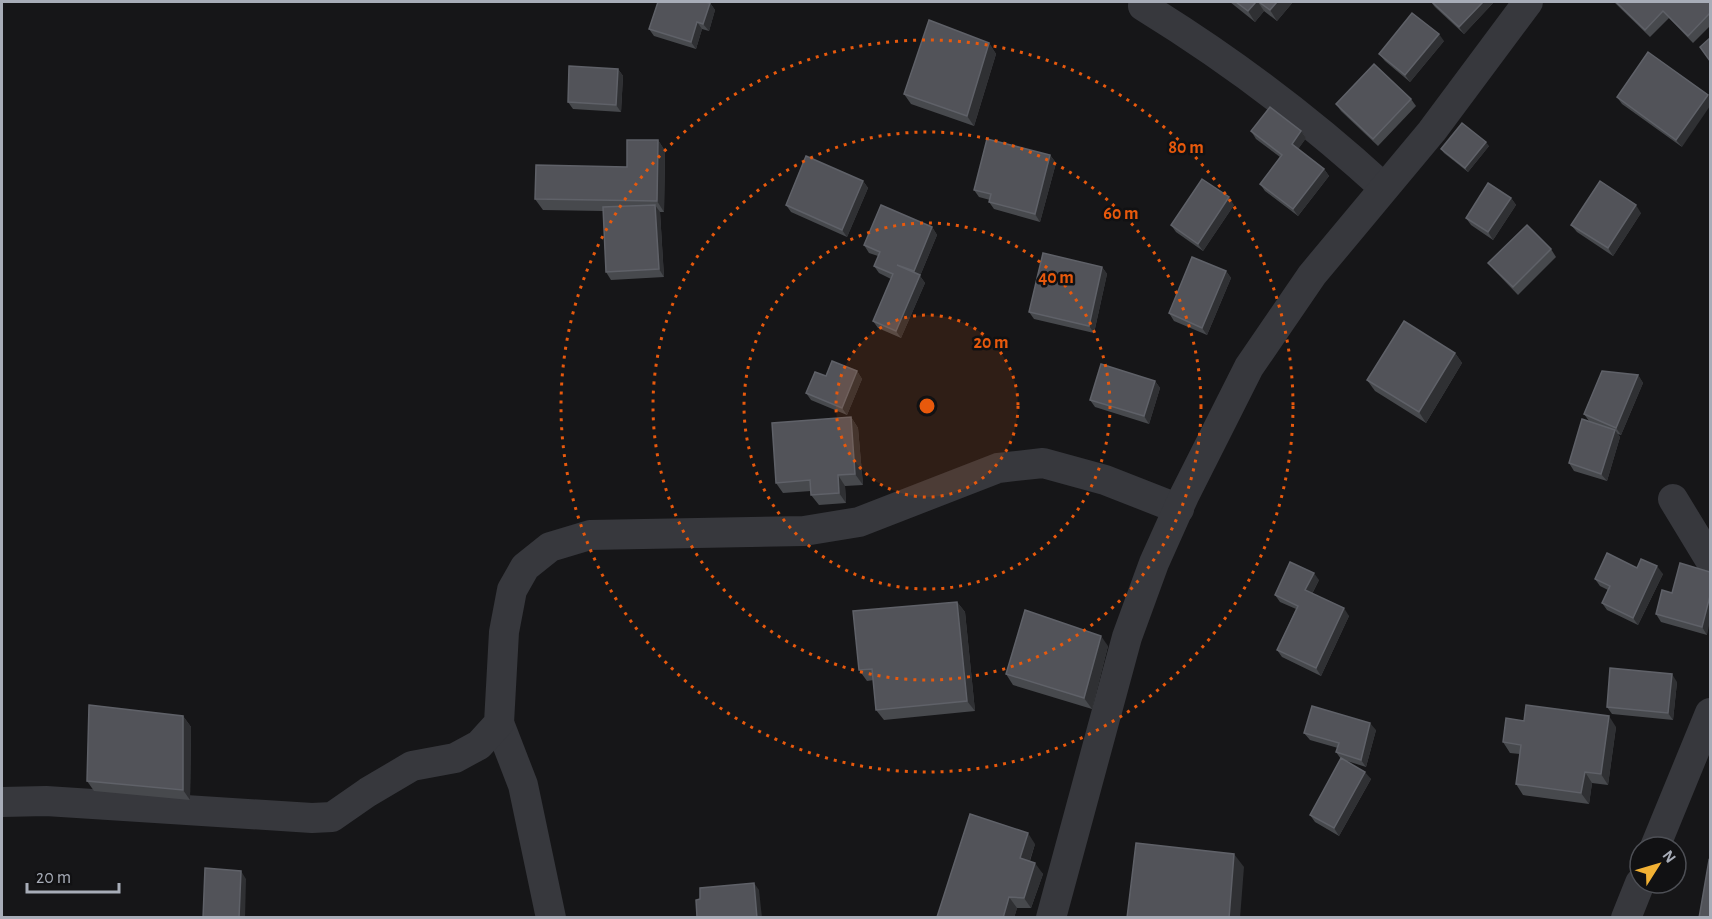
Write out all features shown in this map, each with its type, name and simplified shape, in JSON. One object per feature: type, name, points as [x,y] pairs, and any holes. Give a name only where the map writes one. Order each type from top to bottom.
[{"type":"street","points":[[1051,918],[1127,637],[1154,563],[1249,367],[1312,275],[1432,131],[1528,2]]},
{"type":"street","points":[[1143,6],[1247,75],[1338,146],[1383,187]]},
{"type":"street","points":[[550,918],[523,785],[499,723],[504,632],[512,590],[525,567],[550,547],[590,535],[804,531],[859,522],[998,468],[1043,463],[1105,480],[1179,509]]},
{"type":"street","points":[[1673,499],[1710,560]]},
{"type":"street","points":[[1660,835],[1710,713]]},
{"type":"street","points":[[2,802],[46,801],[312,818],[332,816],[412,766],[455,758],[479,745],[499,723]]},
{"type":"street","points":[[1626,918],[1635,895]]},
{"type":"building","points":[[658,2],[710,3],[703,24],[697,22],[691,42],[649,29]]},
{"type":"building","points":[[1236,2],[1256,2],[1248,11]]},
{"type":"building","points":[[1259,2],[1277,2],[1270,10]]},
{"type":"building","points":[[1432,2],[1483,2],[1459,27]]},
{"type":"building","points":[[1616,2],[1709,2],[1710,13],[1688,36],[1663,11],[1645,30]]},
{"type":"building","points":[[1412,13],[1439,34],[1405,75],[1379,54]]},
{"type":"building","points":[[929,20],[989,43],[967,116],[904,94]]},
{"type":"building","points":[[1710,38],[1710,61],[1700,47]]},
{"type":"building","points":[[1648,52],[1708,95],[1676,140],[1617,97]]},
{"type":"building","points":[[1374,64],[1411,99],[1373,139],[1336,104]]},
{"type":"building","points":[[569,66],[618,69],[616,105],[568,102]]},
{"type":"building","points":[[1270,107],[1301,131],[1292,144],[1324,169],[1293,209],[1260,184],[1282,155],[1251,131]]},
{"type":"building","points":[[1462,123],[1486,142],[1465,168],[1441,149]]},
{"type":"building","points":[[987,139],[1050,155],[1035,214],[989,202],[991,194],[974,190]]},
{"type":"building","points":[[627,140],[658,140],[657,201],[535,199],[536,165],[627,167]]},
{"type":"building","points":[[806,156],[863,181],[842,230],[786,205]]},
{"type":"building","points":[[1202,179],[1229,197],[1198,244],[1171,225]]},
{"type":"building","points":[[1600,181],[1636,205],[1608,248],[1571,225]]},
{"type":"building","points":[[1488,183],[1511,198],[1488,232],[1466,218]]},
{"type":"building","points":[[655,205],[659,269],[606,272],[603,207]]},
{"type":"building","points":[[881,205],[932,227],[914,271],[897,265],[920,275],[896,331],[873,321],[893,274],[874,266],[880,252],[864,245]]},
{"type":"building","points":[[1527,225],[1551,249],[1513,287],[1488,263]]},
{"type":"building","points":[[1043,253],[1102,267],[1089,326],[1029,312]]},
{"type":"building","points":[[1192,257],[1226,271],[1202,328],[1169,313]]},
{"type":"building","points":[[1404,321],[1455,353],[1419,412],[1367,380]]},
{"type":"building","points":[[832,361],[857,371],[842,408],[806,393],[815,372],[826,376]]},
{"type":"building","points":[[1101,364],[1155,381],[1144,416],[1090,400]]},
{"type":"building","points":[[1602,371],[1638,375],[1616,428],[1584,414]]},
{"type":"building","points":[[851,417],[855,474],[838,475],[839,493],[811,495],[810,480],[776,483],[772,423]]},
{"type":"building","points":[[1582,419],[1615,430],[1601,474],[1569,463]]},
{"type":"building","points":[[1607,553],[1637,568],[1641,559],[1657,566],[1633,618],[1602,603],[1610,586],[1595,579]]},
{"type":"building","points":[[1290,562],[1314,573],[1305,590],[1344,608],[1316,668],[1277,650],[1298,606],[1275,595]]},
{"type":"building","points":[[1680,563],[1710,572],[1710,596],[1702,627],[1656,614],[1662,590],[1672,593]]},
{"type":"building","points":[[957,602],[967,701],[876,710],[872,669],[859,670],[853,611]]},
{"type":"building","points":[[1025,610],[1101,636],[1084,698],[1006,674]]},
{"type":"building","points":[[1610,668],[1672,674],[1668,713],[1607,707]]},
{"type":"building","points":[[89,705],[183,716],[183,790],[87,781]]},
{"type":"building","points":[[1526,705],[1609,716],[1601,774],[1585,772],[1581,793],[1516,784],[1521,745],[1503,742],[1506,718],[1524,721]]},
{"type":"building","points":[[1312,706],[1370,723],[1361,760],[1336,752],[1339,743],[1304,733]]},
{"type":"building","points":[[1341,758],[1365,772],[1334,828],[1310,815]]},
{"type":"building","points":[[970,814],[1028,833],[1020,858],[1035,863],[1024,898],[1009,897],[1003,918],[937,917]]},
{"type":"building","points":[[1136,843],[1234,854],[1229,918],[1127,918]]},
{"type":"building","points":[[1709,860],[1710,918],[1699,918]]},
{"type":"building","points":[[205,868],[241,871],[239,918],[203,918]]},
{"type":"building","points":[[754,883],[757,918],[697,917],[696,900],[700,899],[700,888]]}]
